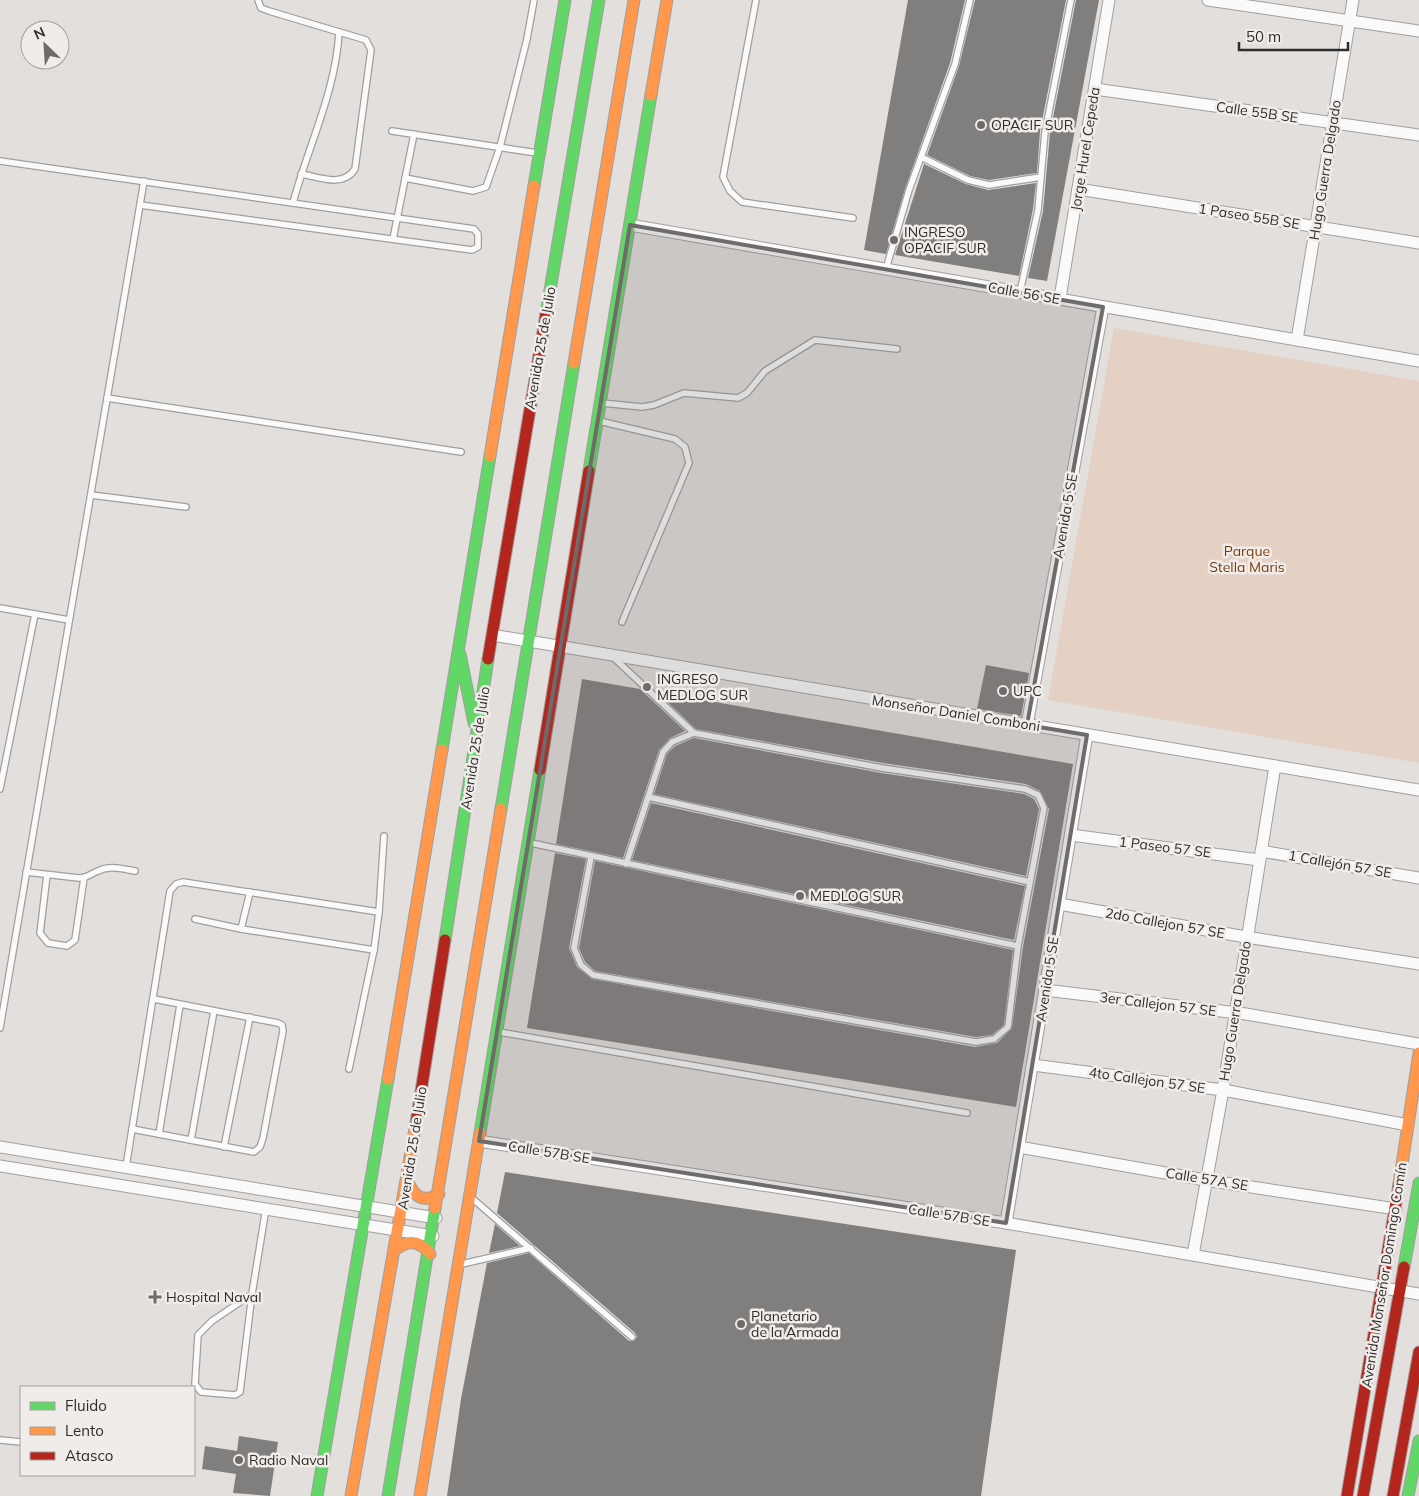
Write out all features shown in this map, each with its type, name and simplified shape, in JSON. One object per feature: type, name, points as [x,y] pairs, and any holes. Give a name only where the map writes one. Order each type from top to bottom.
[{"type":"main road","points":[[317,1496],[367,1208],[458,643],[565,0]]},
{"type":"main road","name":"Avenida 25 de Julio","points":[[351,1496],[402,1214],[492,635],[599,0]]},
{"type":"main road","points":[[388,1496],[436,1218],[527,641],[634,0]]},
{"type":"main road","points":[[420,1496],[667,0]]},
{"type":"main road","points":[[458,643],[477,737]]},
{"type":"main road","name":"Avenida Monseñor Domingo Comín","points":[[1347,1496],[1384,1288],[1419,1053]]},
{"type":"main road","points":[[407,1180],[412,1194],[419,1200],[427,1201],[439,1194]]},
{"type":"main road","name":"Avenida Monseñor Domingo Comín","points":[[1363,1496],[1419,1183]]},
{"type":"main road","points":[[396,1249],[410,1241],[425,1247],[430,1254]]},
{"type":"main road","points":[[1393,1496],[1419,1352]]},
{"type":"main road","points":[[1408,1496],[1419,1441]]},
{"type":"street","name":"Jorge Hurel Cepeda","points":[[1060,298],[1109,0]]},
{"type":"street","points":[[1208,0],[1419,31]]},
{"type":"street","name":"Hugo Guerra Delgado","points":[[1296,340],[1353,0]]},
{"type":"street","name":"Calle 55B SE","points":[[1095,88],[1419,135]]},
{"type":"street","name":"1 Paseo 55B SE","points":[[1078,189],[1419,243]]},
{"type":"street","name":"Calle 56 SE","points":[[630,225],[1060,298],[1419,362]]},
{"type":"street","name":"Avenida 5 SE","points":[[1027,724],[1103,307]]},
{"type":"street","name":"Monseñor Daniel Comboni","points":[[492,635],[1419,790]]},
{"type":"street","name":"Avenida 5 SE","points":[[1006,1223],[1088,735]]},
{"type":"street","name":"Hugo Guerra Delgado","points":[[1193,1255],[1223,1090],[1246,937],[1275,766]]},
{"type":"street","name":"1 Paseo 57 SE","points":[[1071,835],[1260,855]]},
{"type":"street","name":"1 Callejón 57 SE","points":[[1260,855],[1419,878]]},
{"type":"street","name":"2do Callejon 57 SE","points":[[1059,904],[1246,937],[1419,964]]},
{"type":"street","name":"3er Callejon 57 SE","points":[[1045,990],[1235,1013],[1419,1044]]},
{"type":"street","name":"4to Callejon 57 SE","points":[[1032,1065],[1223,1090],[1408,1125]]},
{"type":"street","name":"Calle 57B SE","points":[[479,1142],[1006,1223],[1419,1294]]},
{"type":"street","points":[[0,1147],[402,1214],[436,1218]]},
{"type":"street","name":"Calle 57A SE","points":[[1019,1147],[1206,1180],[1396,1209]]},
{"type":"street","points":[[0,1166],[433,1236]]},
{"type":"street","points":[[266,1208],[270,1192]]},
{"type":"lane","points":[[258,0],[261,8],[269,11],[366,40],[371,50],[355,169],[351,175],[336,181],[301,174]]},
{"type":"lane","points":[[405,178],[479,190],[486,187],[500,147],[527,39],[534,0]]},
{"type":"lane","points":[[756,0],[723,177],[730,191],[742,202],[853,218]]},
{"type":"lane","points":[[886,269],[909,190],[955,64],[970,0]]},
{"type":"lane","points":[[1020,292],[1038,210],[1045,132],[1071,0]]},
{"type":"lane","points":[[293,203],[324,108],[338,49],[340,32]]},
{"type":"lane","points":[[392,131],[539,153]]},
{"type":"lane","points":[[393,240],[414,134]]},
{"type":"lane","points":[[921,157],[968,180],[989,185],[1012,184],[1041,177]]},
{"type":"lane","points":[[0,161],[474,229],[478,234],[478,247],[472,250],[140,205]]},
{"type":"lane","points":[[0,1028],[144,181]]},
{"type":"lane","points":[[600,403],[642,407],[654,405],[674,395],[684,393],[738,398],[747,393],[765,371],[815,340],[897,349]]},
{"type":"lane","points":[[107,398],[461,452]]},
{"type":"lane","points":[[597,420],[675,439],[685,447],[689,464],[622,622]]},
{"type":"lane","points":[[90,495],[186,508]]},
{"type":"lane","points":[[0,608],[69,620]]},
{"type":"lane","points":[[0,789],[35,614]]},
{"type":"lane","points":[[612,655],[694,733]]},
{"type":"lane","points":[[591,857],[574,948],[581,965],[594,975],[976,1042],[994,1039],[1008,1028],[1018,946],[1044,808],[1038,796],[1025,789],[882,768],[694,733],[672,742],[663,752],[626,864]]},
{"type":"lane","points":[[648,797],[1030,882]]},
{"type":"lane","points":[[349,1069],[374,950],[379,912],[384,836]]},
{"type":"lane","points":[[528,842],[591,857],[1018,946]]},
{"type":"lane","points":[[26,872],[84,878],[110,867],[135,872]]},
{"type":"lane","points":[[47,875],[40,933],[48,943],[67,946],[76,940],[84,878]]},
{"type":"lane","points":[[126,1167],[170,891],[176,884],[183,882],[379,912]]},
{"type":"lane","points":[[241,929],[250,892]]},
{"type":"lane","points":[[195,919],[241,929],[374,950]]},
{"type":"lane","points":[[132,1128],[254,1152],[260,1147],[263,1138],[283,1031],[282,1025],[278,1023],[154,999]]},
{"type":"lane","points":[[159,1134],[180,1005]]},
{"type":"lane","points":[[191,1140],[214,1011]]},
{"type":"lane","points":[[224,1147],[250,1017]]},
{"type":"lane","points":[[497,1032],[967,1113]]},
{"type":"lane","points":[[470,1196],[632,1336]]},
{"type":"lane","points":[[252,1294],[212,1321],[198,1335],[195,1384],[201,1392],[235,1396],[240,1392],[252,1294],[266,1208]]},
{"type":"lane","points":[[458,1265],[531,1248]]},
{"type":"lane","points":[[0,1440],[20,1442]]},
{"type":"highlighted area","points":[[630,225],[1103,307],[1027,725],[1087,735],[1006,1223],[479,1141]]},
{"type":"green space","name":"Parque Stella Maris","points":[[1114,328],[1419,381],[1419,763],[1048,700]]},
{"type":"building","points":[[908,0],[965,0],[950,63],[905,189],[886,254],[864,250]]},
{"type":"building","points":[[975,0],[1066,0],[1040,131],[1037,173],[989,180],[970,176],[927,155],[959,66]]},
{"type":"building","points":[[1076,0],[1099,0],[1047,281],[1028,278],[1043,211],[1050,133]]},
{"type":"building","points":[[924,164],[966,184],[988,190],[1036,183],[1033,209],[1019,276],[895,255]]},
{"type":"building","name":"UPC","points":[[986,665],[1029,673],[1021,716],[977,709]]},
{"type":"building","points":[[582,679],[640,689],[685,731],[670,738],[659,750],[623,858],[556,844]]},
{"type":"building","points":[[657,692],[1073,764],[1016,1107],[527,1028],[555,853],[586,859],[569,948],[577,967],[592,979],[975,1047],[997,1043],[1012,1028],[1023,947],[1049,809],[1040,791],[1026,784],[883,763],[696,729]]},
{"type":"building","points":[[694,738],[881,773],[1024,794],[1034,799],[1039,809],[1026,876],[654,794],[667,754],[675,746]]},
{"type":"building","points":[[651,803],[1025,886],[1014,940],[632,860]]},
{"type":"building","points":[[595,861],[1013,950],[1004,1025],[992,1035],[976,1037],[595,971],[585,962],[579,948]]},
{"type":"building","name":"Planetario de la Armada","points":[[505,1172],[1016,1250],[981,1496],[447,1496],[461,1399],[487,1263],[529,1253],[629,1341],[634,1341],[637,1337],[635,1333],[497,1213]]},
{"type":"building","points":[[495,1224],[520,1246],[489,1253]]},
{"type":"building","name":"Radio Naval","points":[[239,1436],[278,1442],[270,1496],[233,1493],[236,1474],[202,1469],[205,1446],[237,1451]]},
{"type":"traffic: fast","points":[[534,186],[565,0]]},
{"type":"traffic: fast","points":[[546,314],[599,0]]},
{"type":"traffic: fast","points":[[589,471],[651,95]]},
{"type":"traffic: fast","points":[[501,809],[574,363]]},
{"type":"traffic: fast","points":[[442,750],[490,456]]},
{"type":"traffic: fast","points":[[460,654],[474,723]]},
{"type":"traffic: fast","points":[[445,940],[488,659]]},
{"type":"traffic: fast","points":[[480,1133],[540,770]]},
{"type":"traffic: fast","points":[[317,1496],[388,1079]]},
{"type":"traffic: fast","points":[[1404,1267],[1419,1183]]},
{"type":"traffic: fast","points":[[388,1496],[435,1208]]},
{"type":"traffic: fast","points":[[1408,1496],[1419,1441]]},
{"type":"traffic: slow","points":[[574,363],[634,0]]},
{"type":"traffic: slow","points":[[651,95],[667,0]]},
{"type":"traffic: slow","points":[[490,456],[534,186]]},
{"type":"traffic: slow","points":[[388,1079],[442,750]]},
{"type":"traffic: slow","points":[[435,1208],[501,809]]},
{"type":"traffic: slow","points":[[1399,1184],[1419,1053]]},
{"type":"traffic: slow","points":[[351,1496],[416,1123]]},
{"type":"traffic: slow","points":[[420,1496],[480,1133]]},
{"type":"traffic: slow","points":[[407,1180],[419,1197],[428,1198],[439,1194]]},
{"type":"traffic: slow","points":[[396,1249],[405,1244],[414,1243],[422,1246],[430,1254]]},
{"type":"traffic: jam","points":[[488,659],[546,314]]},
{"type":"traffic: jam","points":[[540,770],[589,471]]},
{"type":"traffic: jam","points":[[416,1123],[445,940]]},
{"type":"traffic: jam","points":[[1347,1496],[1399,1184]]},
{"type":"traffic: jam","points":[[1363,1496],[1404,1267]]},
{"type":"traffic: jam","points":[[1393,1496],[1419,1352]]},
{"type":"place","name":"OPACIF SUR","points":[[981,125]]},
{"type":"place","name":"INGRESO OPACIF SUR","points":[[894,240]]},
{"type":"place","name":"INGRESO MEDLOG SUR","points":[[647,687]]},
{"type":"place","name":"UPC","points":[[1003,691]]},
{"type":"place","name":"MEDLOG SUR","points":[[800,896]]},
{"type":"place","name":"Hospital Naval","points":[[155,1297]]},
{"type":"place","name":"Planetario de la Armada","points":[[741,1324]]},
{"type":"place","name":"Radio Naval","points":[[239,1460]]}]
